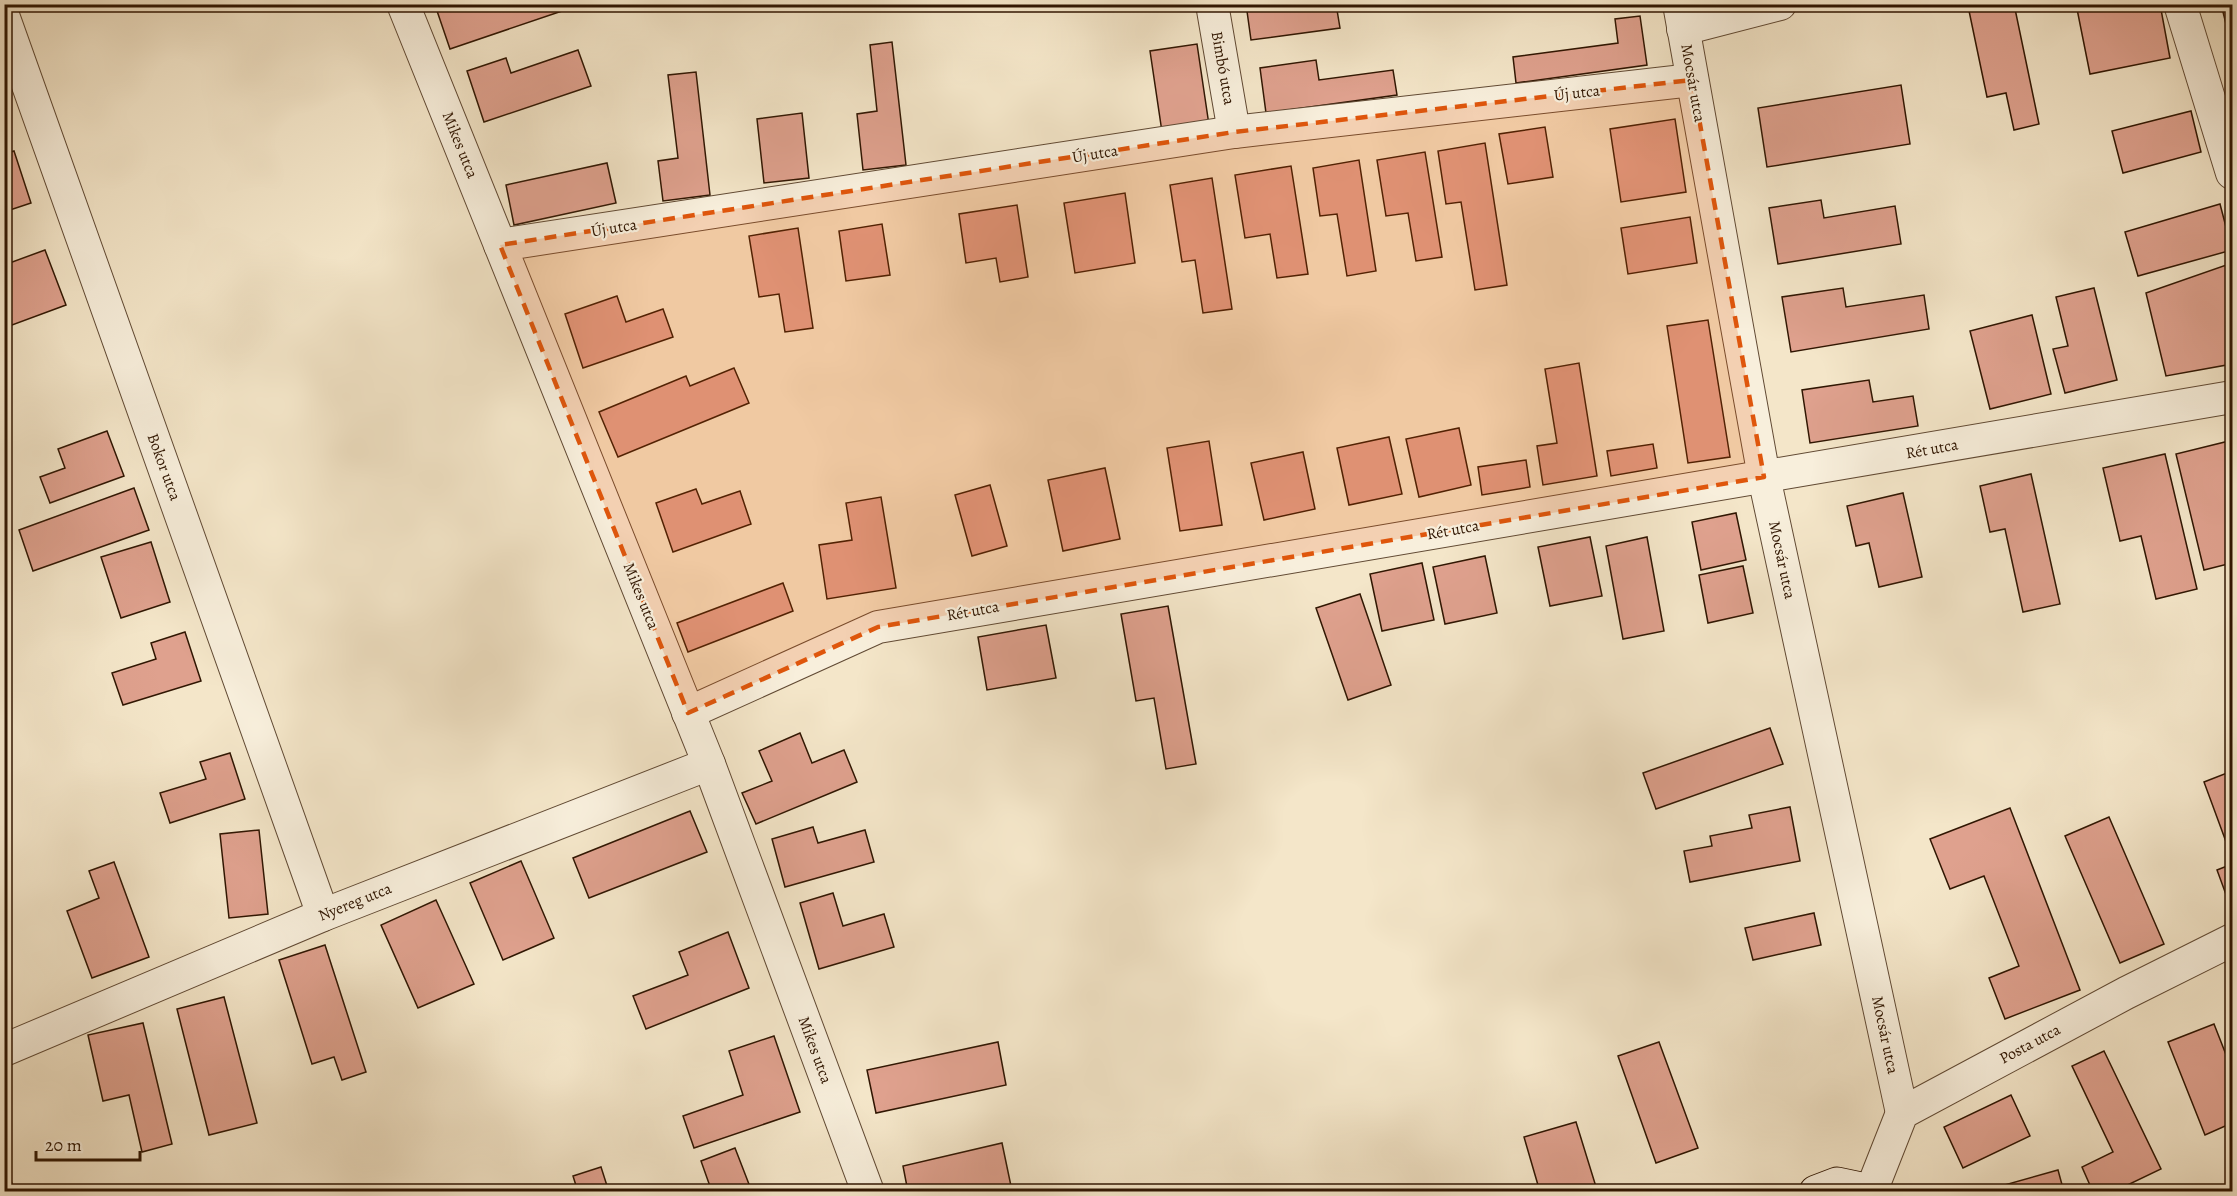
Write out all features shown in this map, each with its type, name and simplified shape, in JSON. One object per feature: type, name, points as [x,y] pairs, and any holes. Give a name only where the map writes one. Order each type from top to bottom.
[{"type":"main road","points":[[1816,1191],[1837,1184],[1874,1190]]},
{"type":"street","name":"Mikes utca","points":[[403,4],[709,764],[868,1191]]},
{"type":"street","name":"Bimbó utca","points":[[1212,4],[1234,132]]},
{"type":"street","points":[[1681,17],[1780,4]]},
{"type":"street","points":[[2180,4],[2232,173]]},
{"type":"street","name":"Mocsár utca","points":[[1681,17],[1764,477],[1902,1113]]},
{"type":"street","name":"Bokor utca","points":[[4,18],[323,915]]},
{"type":"street","name":"Új utca","points":[[500,245],[1234,132],[1692,80]]},
{"type":"street","name":"Rét utca","points":[[688,713],[878,627],[2232,397]]},
{"type":"street","name":"Nyereg utca","points":[[4,1050],[323,915],[709,764]]},
{"type":"street","name":"Posta utca","points":[[1902,1113],[2126,993],[2232,940]]},
{"type":"street","points":[[1874,1190],[1902,1113]]},
{"type":"highlighted area","points":[[1692,80],[1764,477],[878,627],[688,713],[500,245],[1234,132]]},
{"type":"building","points":[[563,4],[565,10],[450,49],[435,5]]},
{"type":"building","points":[[1246,4],[1336,4],[1340,28],[1251,40]]},
{"type":"building","points":[[2014,4],[2039,124],[2014,130],[2006,93],[1987,97],[1968,6]]},
{"type":"building","points":[[2076,4],[2160,4],[2170,58],[2090,74]]},
{"type":"building","points":[[2221,4],[2232,4],[2232,22],[2226,24]]},
{"type":"building","points":[[1640,16],[1647,65],[1516,83],[1513,57],[1618,43],[1615,19]]},
{"type":"building","points":[[892,42],[906,165],[863,170],[857,114],[877,111],[870,45]]},
{"type":"building","points":[[1197,44],[1209,125],[1162,132],[1150,51]]},
{"type":"building","points":[[578,50],[591,86],[484,122],[467,71],[506,58],[511,73]]},
{"type":"building","points":[[1316,60],[1319,80],[1393,70],[1397,95],[1266,113],[1260,68]]},
{"type":"building","points":[[696,72],[710,195],[663,201],[658,161],[678,158],[668,75]]},
{"type":"building","points":[[1901,85],[1910,144],[1767,167],[1758,108]]},
{"type":"building","points":[[2191,111],[2201,152],[2123,173],[2112,131]]},
{"type":"building","points":[[802,113],[809,178],[764,183],[757,119]]},
{"type":"building","points":[[1675,119],[1686,192],[1621,202],[1610,129]]},
{"type":"building","points":[[1545,127],[1553,177],[1508,184],[1499,134]]},
{"type":"building","points":[[1485,143],[1507,285],[1475,290],[1461,202],[1446,204],[1438,151]]},
{"type":"building","points":[[14,151],[31,203],[4,212],[4,154]]},
{"type":"building","points":[[1425,152],[1442,257],[1416,261],[1408,213],[1386,216],[1377,160]]},
{"type":"building","points":[[1359,160],[1376,271],[1347,276],[1337,214],[1320,216],[1313,168]]},
{"type":"building","points":[[607,163],[616,203],[514,225],[506,185]]},
{"type":"building","points":[[1291,166],[1308,274],[1277,278],[1270,234],[1245,238],[1235,175]]},
{"type":"building","points":[[1212,178],[1232,309],[1203,313],[1195,260],[1182,262],[1170,185]]},
{"type":"building","points":[[1125,193],[1135,263],[1075,273],[1064,203]]},
{"type":"building","points":[[1821,200],[1824,218],[1895,206],[1901,244],[1778,264],[1769,208]]},
{"type":"building","points":[[2220,204],[2232,250],[2138,276],[2125,232]]},
{"type":"building","points":[[1017,205],[1028,277],[1000,282],[996,258],[966,263],[959,214]]},
{"type":"building","points":[[1690,217],[1697,263],[1628,274],[1621,228]]},
{"type":"building","points":[[882,224],[890,275],[846,281],[839,231]]},
{"type":"building","points":[[798,228],[813,328],[785,332],[779,294],[759,297],[749,236]]},
{"type":"building","points":[[45,250],[66,305],[4,328],[4,265]]},
{"type":"building","points":[[2232,263],[2232,364],[2166,376],[2146,293]]},
{"type":"building","points":[[1843,288],[1846,307],[1924,295],[1929,329],[1791,352],[1782,297]]},
{"type":"building","points":[[2094,288],[2117,380],[2065,393],[2053,349],[2068,346],[2056,297]]},
{"type":"building","points":[[617,296],[626,322],[663,309],[673,337],[583,368],[565,314]]},
{"type":"building","points":[[2032,315],[2051,394],[1990,409],[1970,331]]},
{"type":"building","points":[[1708,320],[1730,457],[1688,463],[1667,326]]},
{"type":"building","points":[[1579,363],[1597,476],[1543,485],[1537,446],[1557,443],[1545,369]]},
{"type":"building","points":[[734,368],[749,403],[618,457],[599,412],[686,376],[690,386]]},
{"type":"building","points":[[1869,380],[1873,402],[1913,396],[1918,426],[1810,443],[1802,390]]},
{"type":"building","points":[[1459,428],[1471,485],[1419,497],[1406,439]]},
{"type":"building","points":[[107,431],[124,476],[50,503],[40,477],[65,468],[58,449]]},
{"type":"building","points":[[1389,437],[1402,494],[1349,505],[1337,448]]},
{"type":"building","points":[[1209,441],[1222,525],[1180,531],[1167,448]]},
{"type":"building","points":[[2229,441],[2232,455],[2232,563],[2204,570],[2176,454]]},
{"type":"building","points":[[1653,444],[1657,468],[1611,476],[1607,451]]},
{"type":"building","points":[[1303,452],[1315,509],[1264,520],[1251,463]]},
{"type":"building","points":[[2165,454],[2197,589],[2156,599],[2141,536],[2120,541],[2103,468]]},
{"type":"building","points":[[1526,460],[1530,487],[1482,495],[1478,467]]},
{"type":"building","points":[[1105,468],[1120,539],[1063,551],[1048,480]]},
{"type":"building","points":[[2031,474],[2060,604],[2023,612],[2005,529],[1990,532],[1980,486]]},
{"type":"building","points":[[990,485],[1007,546],[972,556],[955,495]]},
{"type":"building","points":[[134,488],[149,530],[33,571],[19,530]]},
{"type":"building","points":[[696,489],[702,504],[740,491],[751,524],[673,552],[656,503]]},
{"type":"building","points":[[1903,493],[1922,577],[1879,587],[1869,543],[1856,546],[1847,506]]},
{"type":"building","points":[[881,497],[896,588],[827,599],[819,545],[852,540],[846,503]]},
{"type":"building","points":[[1736,513],[1746,560],[1701,570],[1692,522]]},
{"type":"building","points":[[1590,537],[1602,596],[1550,606],[1538,547]]},
{"type":"building","points":[[1647,537],[1664,631],[1623,639],[1606,546]]},
{"type":"building","points":[[151,542],[170,602],[121,618],[101,557]]},
{"type":"building","points":[[1485,556],[1497,613],[1445,624],[1433,567]]},
{"type":"building","points":[[1422,563],[1434,620],[1382,631],[1370,574]]},
{"type":"building","points":[[1743,566],[1753,613],[1708,623],[1699,575]]},
{"type":"building","points":[[783,583],[793,611],[688,652],[677,623]]},
{"type":"building","points":[[1360,594],[1391,685],[1348,700],[1316,608]]},
{"type":"building","points":[[1168,606],[1196,764],[1166,769],[1154,698],[1136,701],[1121,614]]},
{"type":"building","points":[[1046,625],[1056,678],[987,690],[978,637]]},
{"type":"building","points":[[185,632],[201,681],[123,705],[112,673],[156,659],[151,643]]},
{"type":"building","points":[[1770,728],[1783,764],[1656,809],[1643,773]]},
{"type":"building","points":[[800,733],[812,763],[844,750],[857,782],[756,824],[742,793],[772,781],[759,751]]},
{"type":"building","points":[[230,753],[245,799],[170,823],[160,793],[206,779],[200,762]]},
{"type":"building","points":[[2232,771],[2232,858],[2204,782]]},
{"type":"building","points":[[1790,807],[1800,861],[1690,882],[1684,851],[1712,846],[1710,836],[1752,828],[1749,815]]},
{"type":"building","points":[[2010,808],[2080,990],[2005,1019],[1989,978],[2019,966],[1984,876],[1950,889],[1930,839]]},
{"type":"building","points":[[690,811],[707,852],[589,898],[573,858]]},
{"type":"building","points":[[2109,817],[2164,944],[2120,963],[2065,836]]},
{"type":"building","points":[[813,827],[818,843],[865,830],[874,862],[785,887],[772,839]]},
{"type":"building","points":[[259,830],[268,914],[229,918],[220,834]]},
{"type":"building","points":[[521,861],[554,938],[503,960],[470,883]]},
{"type":"building","points":[[114,862],[149,957],[92,978],[67,911],[99,898],[89,871]]},
{"type":"building","points":[[2232,864],[2232,898],[2228,900],[2217,870]]},
{"type":"building","points":[[833,893],[843,926],[884,914],[894,947],[819,969],[800,903]]},
{"type":"building","points":[[436,900],[474,984],[418,1008],[381,925]]},
{"type":"building","points":[[1814,913],[1821,945],[1753,960],[1745,928]]},
{"type":"building","points":[[728,932],[749,988],[646,1029],[633,996],[688,975],[679,952]]},
{"type":"building","points":[[325,945],[366,1072],[342,1080],[334,1057],[312,1064],[279,960]]},
{"type":"building","points":[[224,997],[257,1123],[209,1135],[177,1009]]},
{"type":"building","points":[[143,1023],[172,1144],[142,1152],[129,1095],[103,1101],[88,1035]]},
{"type":"building","points":[[2214,1024],[2232,1070],[2232,1123],[2205,1135],[2168,1042]]},
{"type":"building","points":[[774,1036],[800,1112],[694,1148],[683,1116],[743,1095],[729,1051]]},
{"type":"building","points":[[998,1042],[1006,1085],[876,1113],[867,1070]]},
{"type":"building","points":[[1659,1042],[1698,1148],[1656,1163],[1618,1056]]},
{"type":"building","points":[[2104,1051],[2161,1169],[2113,1192],[2093,1192],[2082,1167],[2113,1152],[2072,1066]]},
{"type":"building","points":[[2011,1095],[2030,1136],[1963,1168],[1944,1127]]},
{"type":"building","points":[[1576,1122],[1597,1190],[1540,1192],[1524,1137]]},
{"type":"building","points":[[1002,1143],[1011,1186],[985,1192],[908,1192],[903,1166]]},
{"type":"building","points":[[735,1148],[752,1192],[712,1192],[701,1161]]},
{"type":"building","points":[[4,1161],[15,1192],[4,1192]]},
{"type":"building","points":[[601,1167],[609,1192],[578,1192],[573,1176]]},
{"type":"building","points":[[2058,1170],[2064,1192],[1983,1192],[1983,1191]]}]
